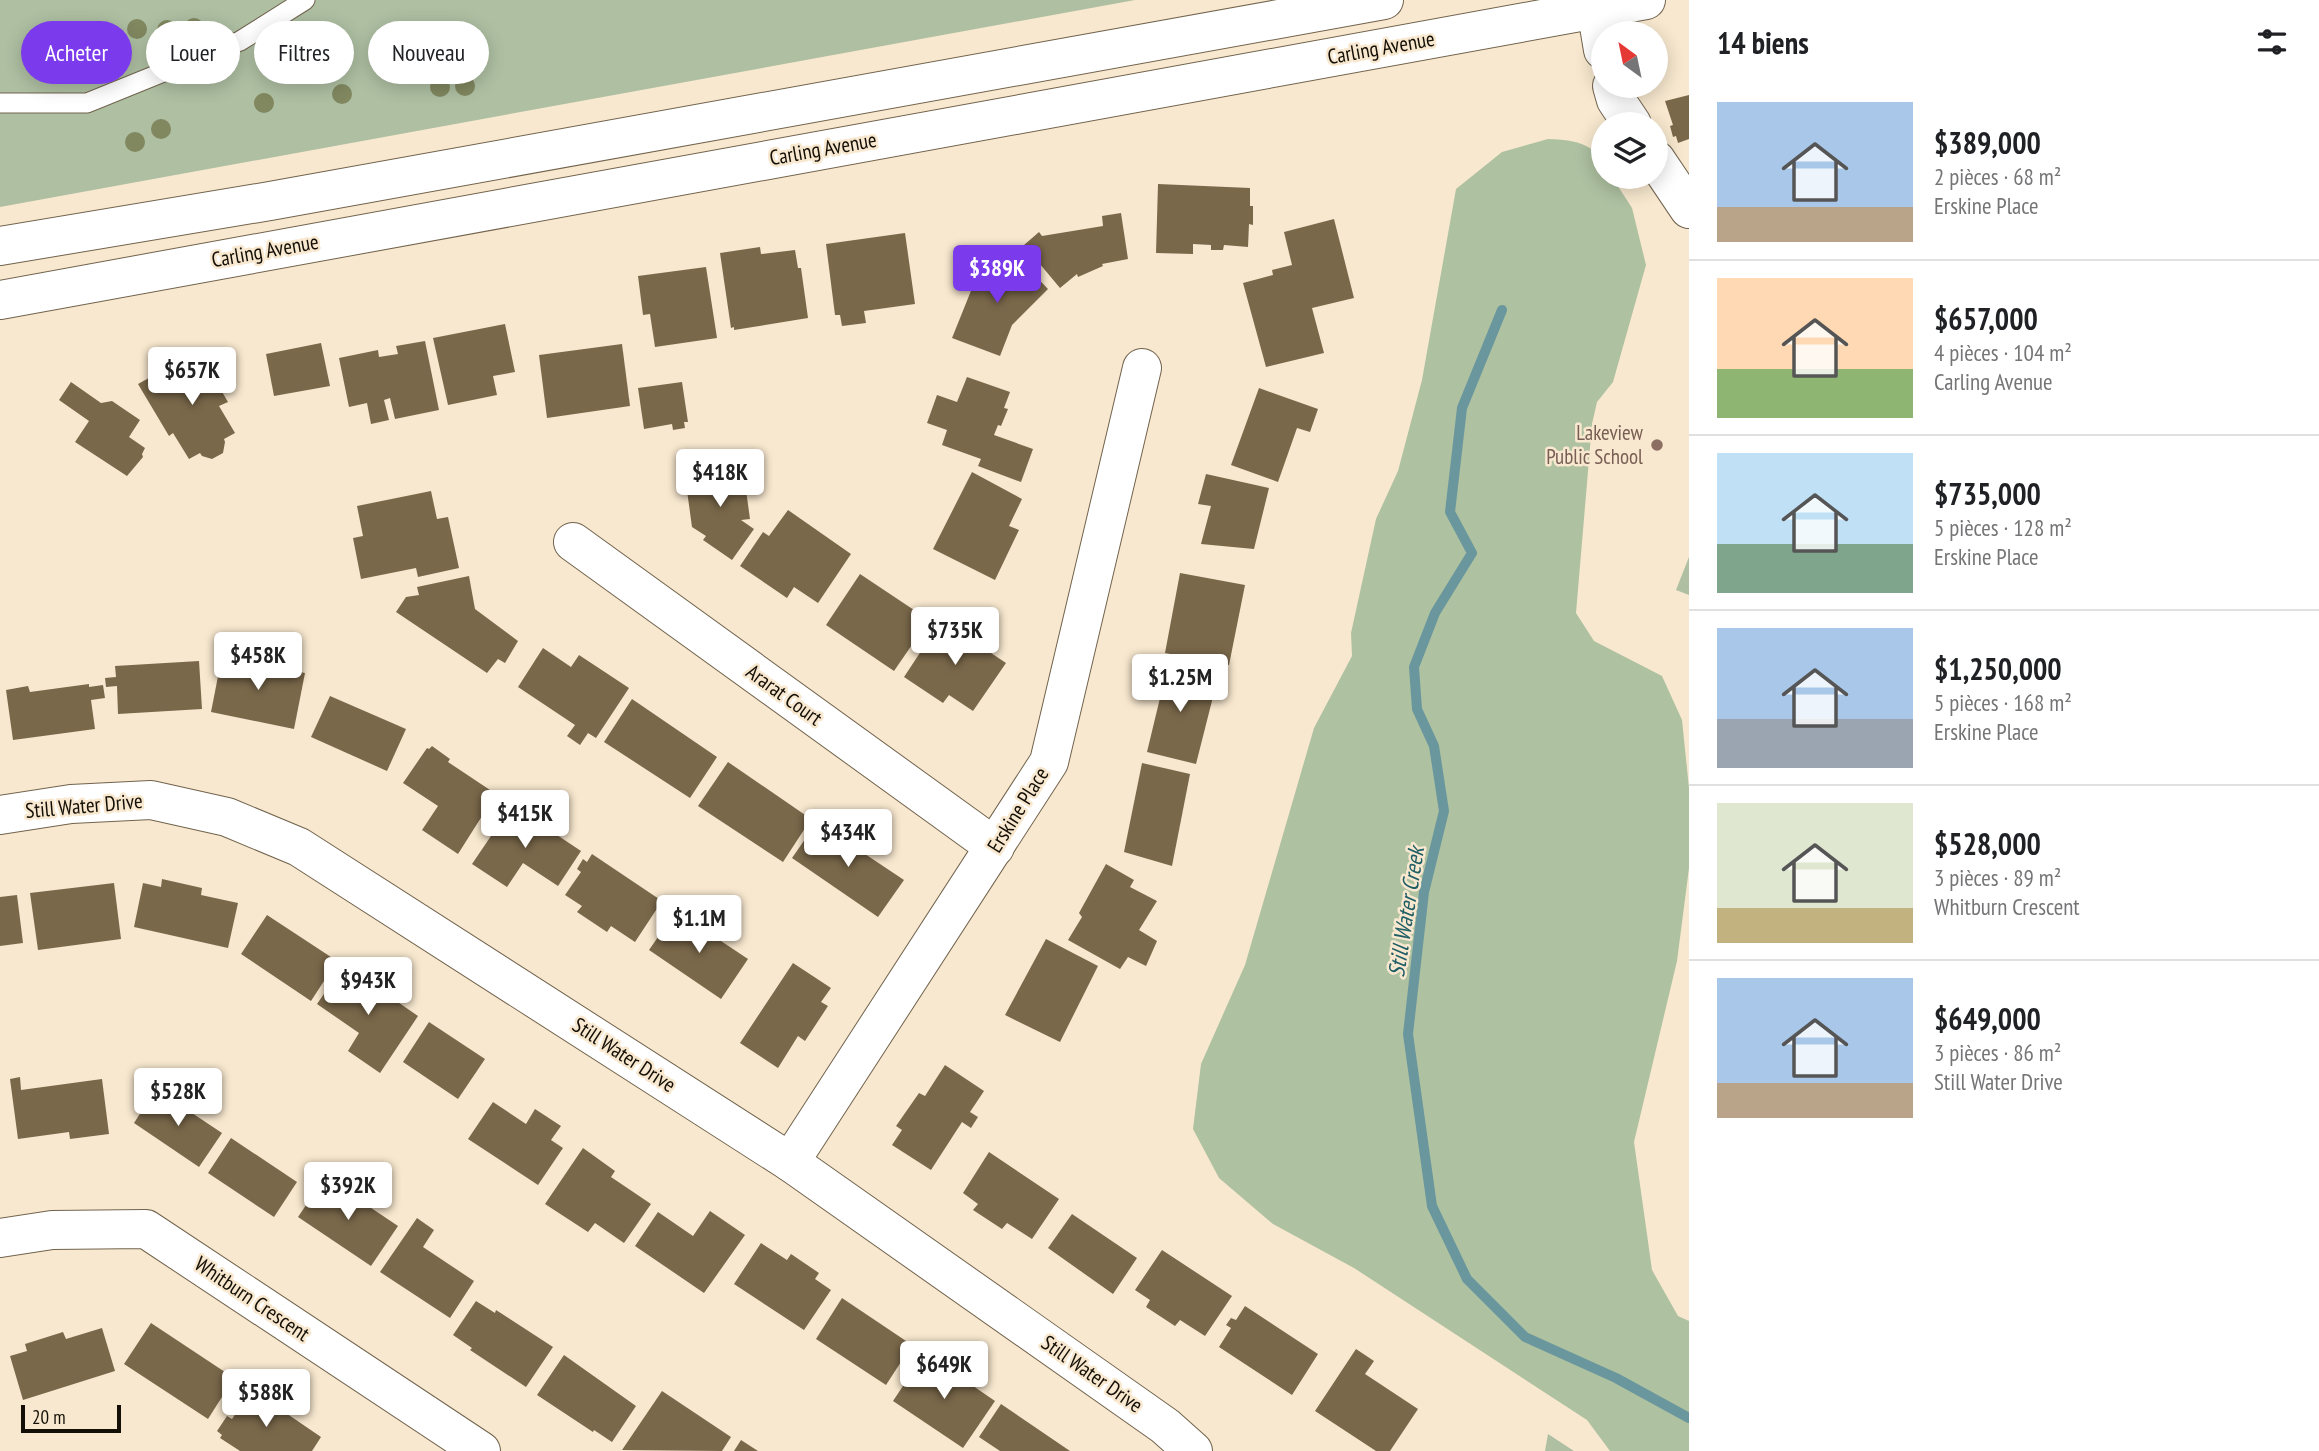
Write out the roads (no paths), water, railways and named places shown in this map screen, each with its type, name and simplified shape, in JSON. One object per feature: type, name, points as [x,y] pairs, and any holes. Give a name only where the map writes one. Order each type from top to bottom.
[{"type":"street","points":[[0,246],[270,201],[1384,0]]},
{"type":"street","name":"Carling Avenue","points":[[0,300],[1646,0]]},
{"type":"street","points":[[1596,8],[1598,21]]},
{"type":"street","points":[[1668,178],[1689,209]]},
{"type":"street","name":"Erskine Place","points":[[790,1162],[1049,762],[1142,368]]},
{"type":"street","name":"Ararat Court","points":[[573,542],[995,847]]},
{"type":"street","name":"Still Water Drive","points":[[0,815],[71,804],[151,800],[227,817],[299,847],[790,1162],[1165,1426],[1193,1451]]},
{"type":"street","name":"Whitburn Crescent","points":[[0,1238],[52,1230],[146,1229],[481,1451]]},
{"type":"lane","points":[[0,103],[87,103],[240,41],[304,0]]},
{"type":"waterway","name":"Still Water Creek","points":[[1502,310],[1462,408],[1450,512],[1472,553],[1435,613],[1414,667],[1417,709],[1434,746],[1444,811],[1424,892],[1408,1034],[1432,1206],[1467,1279],[1525,1337],[1616,1378],[1689,1418]]},
{"type":"place","name":"Lakeview Public School","points":[[1657,445]]}]
